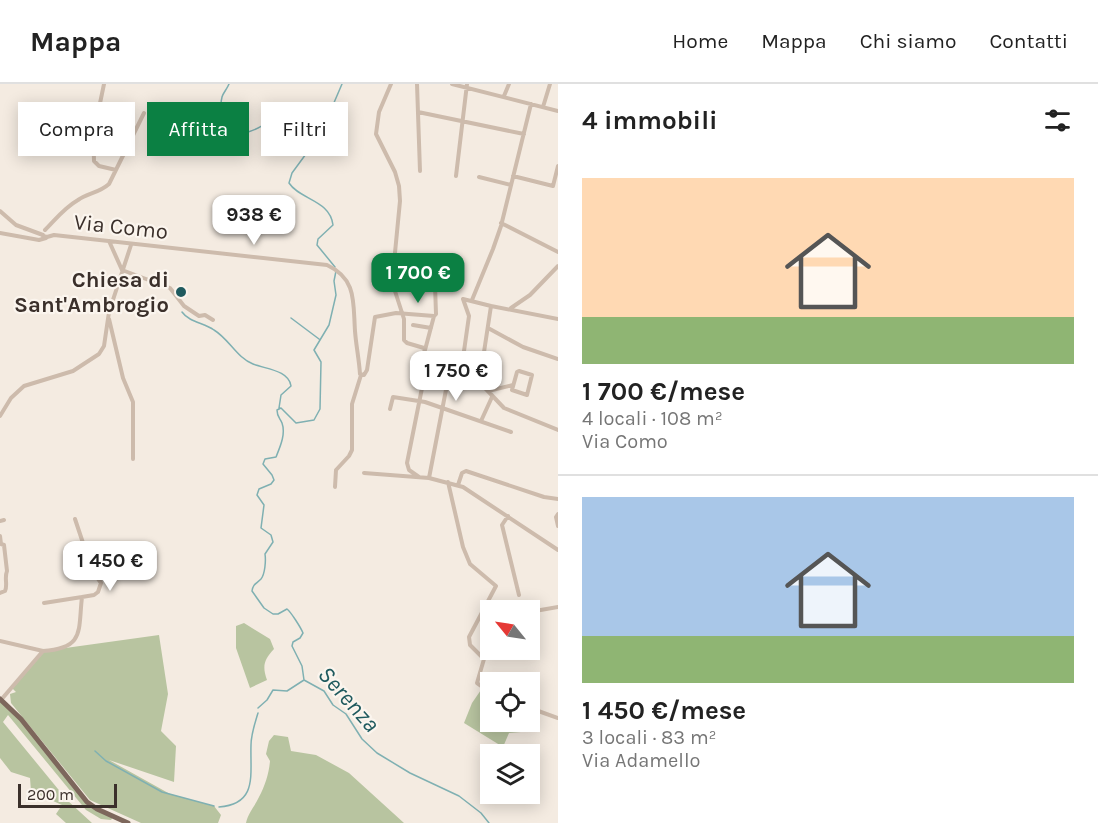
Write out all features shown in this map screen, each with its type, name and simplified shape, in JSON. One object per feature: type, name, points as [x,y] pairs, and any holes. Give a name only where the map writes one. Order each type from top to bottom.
[{"type":"main road","points":[[0,699],[21,719],[87,802],[128,823]]},
{"type":"street","points":[[104,84],[93,128],[94,161],[99,166],[116,170]]},
{"type":"street","points":[[391,84],[379,112],[376,135],[395,172],[399,186],[394,288],[402,314],[405,341],[425,350]]},
{"type":"street","points":[[417,84],[420,171]]},
{"type":"street","points":[[452,84],[558,111]]},
{"type":"street","points":[[504,96],[508,84]]},
{"type":"street","points":[[543,107],[550,84]]},
{"type":"street","points":[[456,176],[467,86]]},
{"type":"street","points":[[472,300],[494,249],[531,104]]},
{"type":"street","points":[[418,112],[524,134]]},
{"type":"street","points":[[0,233],[39,240],[56,216],[80,199],[102,190],[109,184],[144,113]]},
{"type":"street","points":[[513,176],[553,186],[558,166]]},
{"type":"street","points":[[479,177],[511,185]]},
{"type":"street","name":"Via Como","points":[[0,211],[10,222],[27,230],[61,236],[327,265],[338,270],[347,280],[352,293],[361,374]]},
{"type":"street","points":[[501,223],[558,252]]},
{"type":"street","points":[[109,241],[122,270],[171,288],[184,306],[199,316],[204,315],[213,320]]},
{"type":"street","points":[[113,249],[117,242]]},
{"type":"street","points":[[0,416],[11,398],[24,386],[73,371],[95,359],[104,346],[108,316],[131,244]]},
{"type":"street","points":[[510,309],[530,295],[558,266]]},
{"type":"street","points":[[405,476],[427,363],[425,350],[436,314],[435,285]]},
{"type":"street","points":[[461,372],[469,316],[463,299],[558,319]]},
{"type":"street","points":[[488,391],[484,352],[491,306]]},
{"type":"street","points":[[335,487],[336,470],[352,450],[352,404],[361,374],[364,375],[367,370],[375,317],[396,313],[434,316]]},
{"type":"street","points":[[108,316],[123,378],[133,402],[133,459]]},
{"type":"street","points":[[413,325],[431,328]]},
{"type":"street","points":[[488,328],[524,347],[558,358]]},
{"type":"street","points":[[427,363],[461,372],[488,391],[504,408],[558,430]]},
{"type":"street","points":[[429,478],[450,369]]},
{"type":"street","points":[[517,372],[532,375],[527,394],[514,392],[513,385],[517,372]]},
{"type":"street","points":[[488,391],[513,385]]},
{"type":"street","points":[[390,409],[393,397],[419,401],[511,432]]},
{"type":"street","points":[[481,422],[492,397]]},
{"type":"street","points":[[407,464],[409,470],[419,477]]},
{"type":"street","points":[[458,485],[462,473],[466,471],[558,501]]},
{"type":"street","points":[[364,473],[429,478],[458,485],[557,548]]},
{"type":"street","points":[[448,482],[463,547],[470,564],[496,586],[470,637],[470,645],[484,658],[480,672]]},
{"type":"street","points":[[557,514],[558,526]]},
{"type":"street","points":[[507,516],[502,525],[519,595]]},
{"type":"street","points":[[44,603],[94,595],[98,592],[101,583],[93,570],[75,519]]},
{"type":"street","points":[[0,536],[7,587],[5,591],[0,592]]},
{"type":"street","points":[[0,641],[43,651],[66,647],[77,639],[79,633],[82,597]]},
{"type":"street","points":[[540,610],[558,607]]},
{"type":"street","points":[[0,699],[43,651]]},
{"type":"street","points":[[540,712],[558,718]]},
{"type":"green space","points":[[244,623],[270,639],[274,649],[265,663],[267,680],[250,688],[236,648],[236,626]]},
{"type":"green space","points":[[159,635],[168,694],[161,731],[176,746],[174,782],[109,760],[170,794],[214,806],[221,815],[218,823],[141,823],[90,800],[11,703],[10,694],[16,692],[11,687],[44,651]]},
{"type":"green space","points":[[480,691],[480,732],[521,732],[509,733],[504,744],[498,744],[464,723],[472,703]]},
{"type":"green space","points":[[0,701],[12,709],[87,802],[113,817],[111,820],[101,819],[86,810],[8,715],[3,722],[67,800],[92,823],[66,823],[56,814],[62,805],[31,791],[30,778],[11,772],[0,758]]},
{"type":"green space","points":[[274,735],[288,737],[291,751],[316,755],[349,773],[404,823],[246,823],[261,793],[269,770],[270,761],[266,754],[269,741]]},
{"type":"waterway","name":"Serenza","points":[[229,84],[223,95],[221,107],[224,124],[230,137],[236,137],[258,128],[275,114],[281,118],[283,133],[286,137],[312,137],[314,143],[292,173],[289,183],[294,189],[321,205],[331,217],[333,225],[318,239],[317,245],[335,267]]},
{"type":"waterway","points":[[334,102],[342,84]]},
{"type":"waterway","name":"Serenza","points":[[336,271],[334,281],[336,295],[329,325],[314,350],[321,362],[320,409],[314,420],[296,423],[281,408],[277,410],[283,427],[282,440],[276,457],[265,459],[263,464],[274,480],[271,484],[259,489],[257,495],[264,505],[261,528],[271,535],[273,542],[265,554],[262,577],[254,585],[252,591],[264,608],[273,614],[287,609],[291,613],[303,633],[293,642],[292,646],[302,666],[304,680],[324,691],[333,705],[346,714],[362,739],[377,753],[410,773],[459,796],[481,813],[489,823]]},
{"type":"waterway","points":[[182,312],[219,334],[247,361],[281,373],[286,377],[291,386],[281,395],[279,408]]},
{"type":"waterway","points":[[291,318],[319,339]]},
{"type":"waterway","points":[[258,708],[273,690],[287,691],[304,680]]},
{"type":"waterway","points":[[219,807],[232,805],[246,794],[251,777],[251,745],[258,713]]},
{"type":"waterway","points":[[95,751],[106,761],[162,792],[214,806]]},
{"type":"place","name":"Chiesa di Sant'Ambrogio","points":[[181,292]]}]
